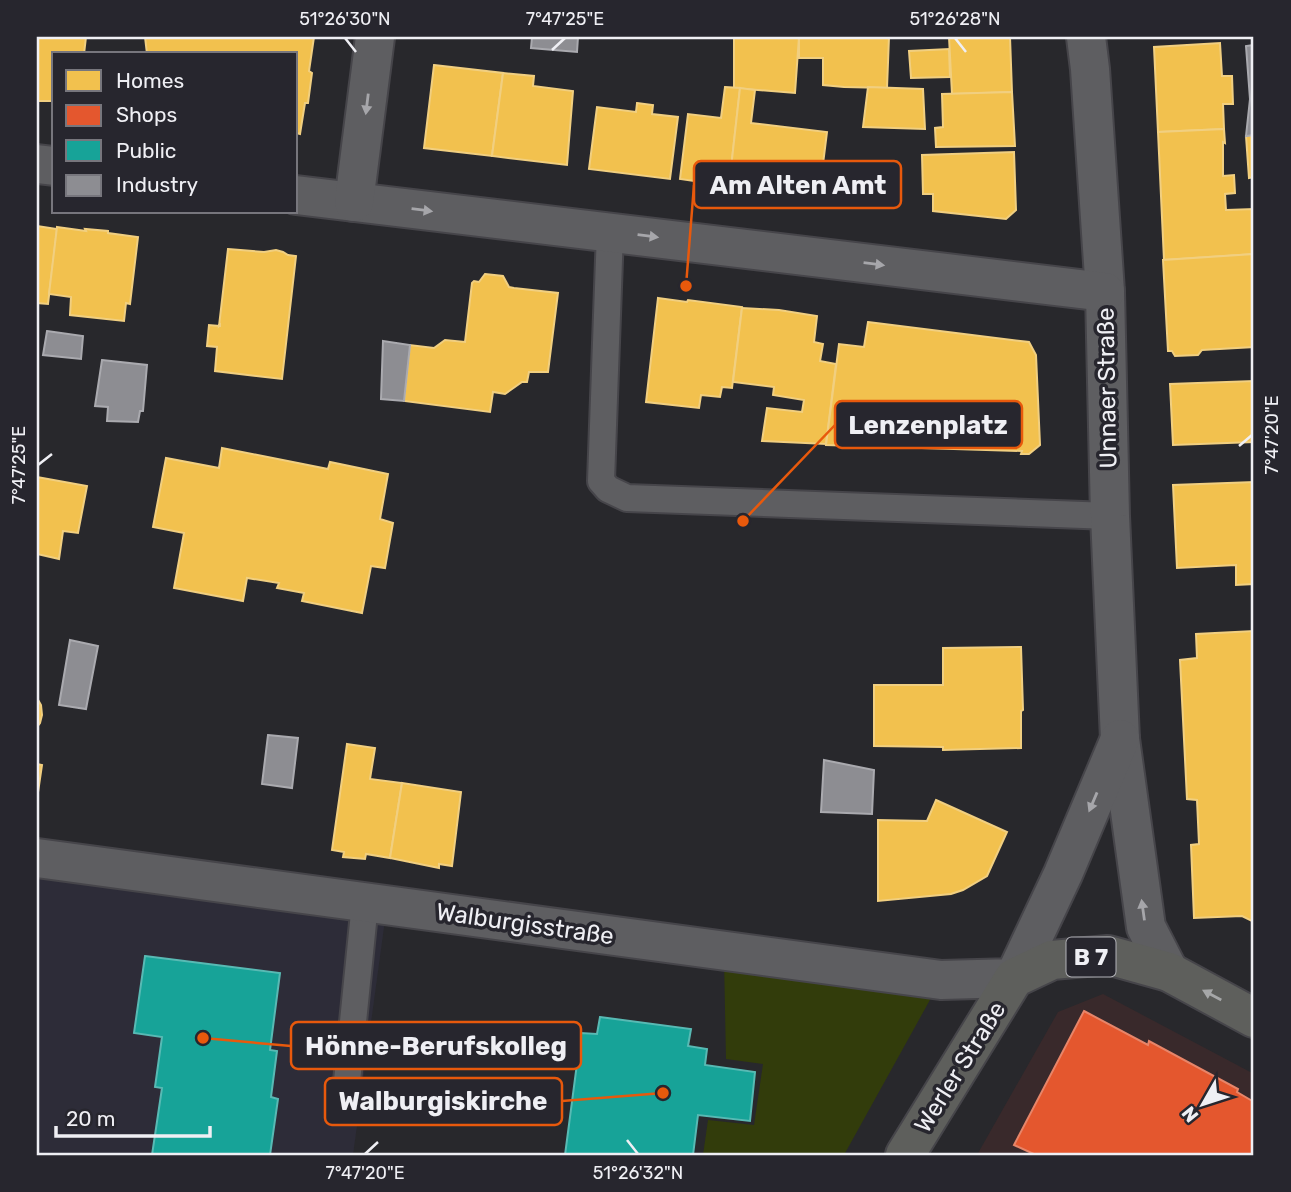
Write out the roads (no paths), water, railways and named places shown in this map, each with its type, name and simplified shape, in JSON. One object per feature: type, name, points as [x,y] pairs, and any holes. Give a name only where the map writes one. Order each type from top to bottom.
[{"type":"main road","name":"B 7","points":[[1014,978],[1052,960],[1108,955],[1169,972],[1254,1018]]},
{"type":"main road","name":"Werler Straße","points":[[905,1155],[1014,978]]},
{"type":"street","points":[[354,202],[375,37]]},
{"type":"street","name":"Unnaer Straße","points":[[1086,37],[1105,292],[1110,516],[1120,739],[1146,927],[1169,972]]},
{"type":"street","points":[[298,195],[1105,292]]},
{"type":"street","name":"Unnaer Straße","points":[[1014,978],[1120,739]]},
{"type":"street","name":"Walburgisstraße","points":[[37,858],[941,981],[1014,978]]},
{"type":"lane","points":[[610,232],[601,481],[608,489],[627,498],[1110,516]]},
{"type":"lane","points":[[344,1111],[365,903]]},
{"type":"place","name":"Am Alten Amt","points":[[686,286]]},
{"type":"place","name":"Lenzenplatz","points":[[743,521]]},
{"type":"place","name":"Hönne-Berufskolleg","points":[[203,1038]]},
{"type":"place","name":"Walburgiskirche","points":[[663,1093]]}]
